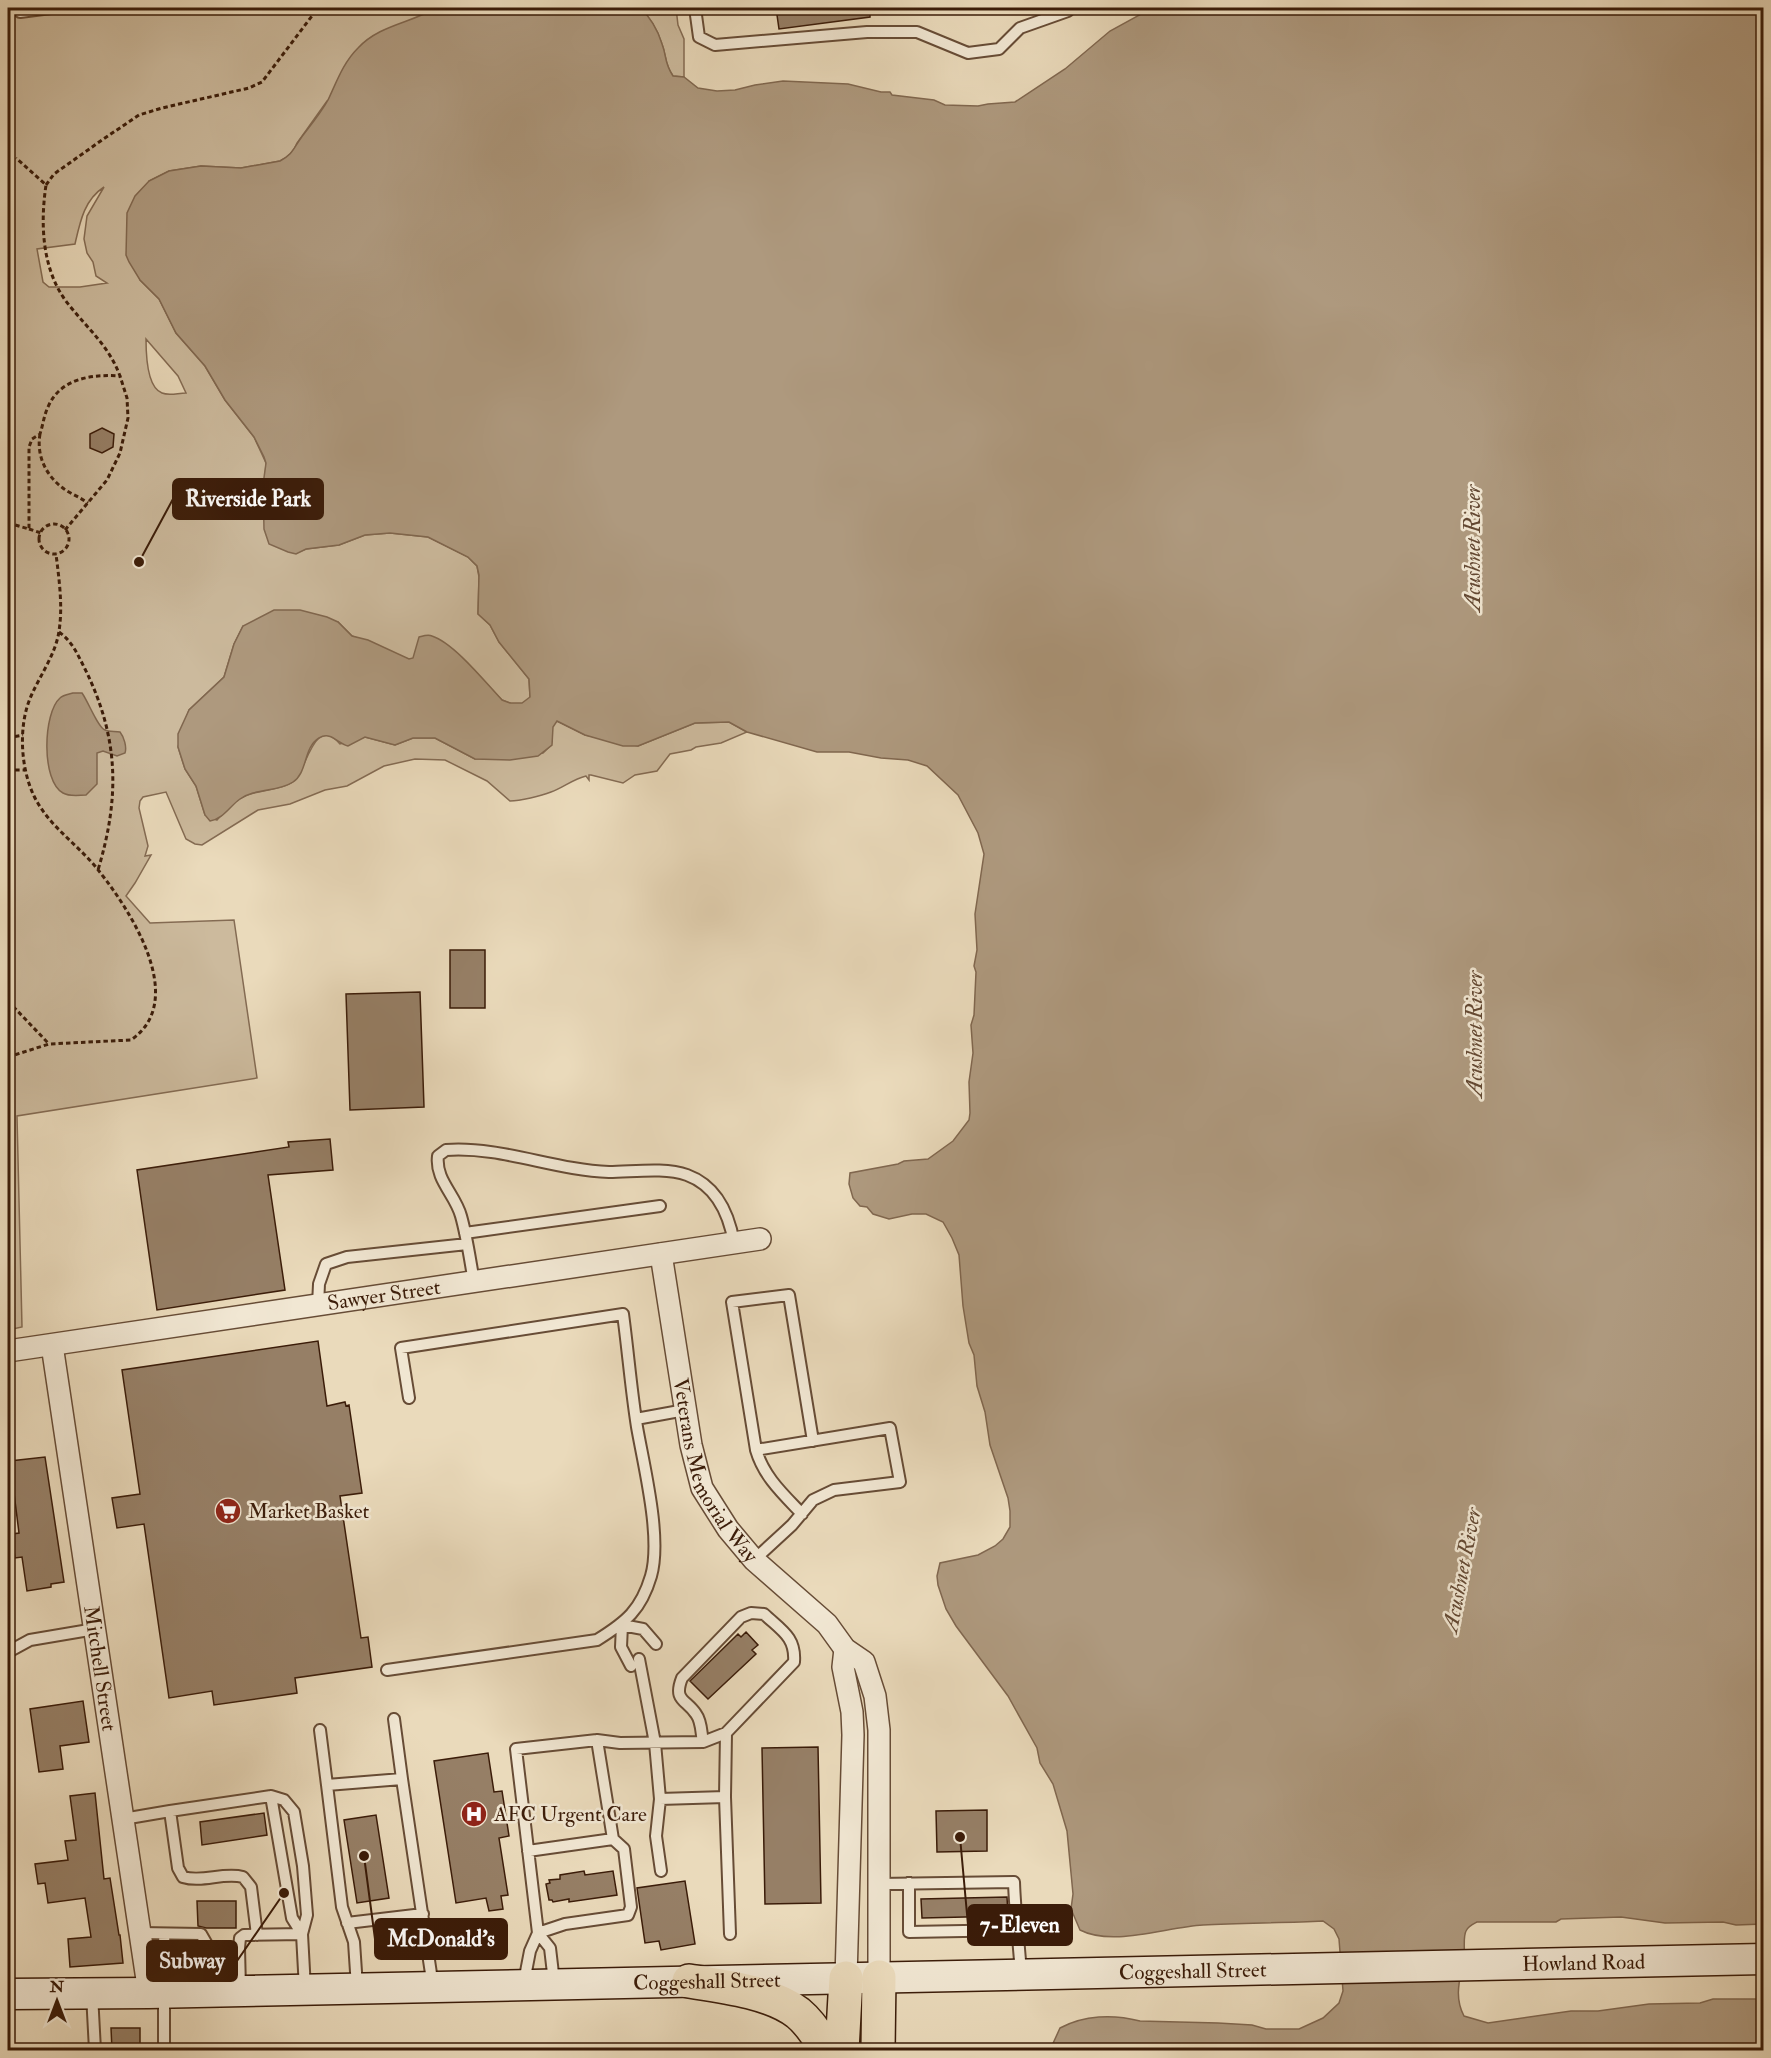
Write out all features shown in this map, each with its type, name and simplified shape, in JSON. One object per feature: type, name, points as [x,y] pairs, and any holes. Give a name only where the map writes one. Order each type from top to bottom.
[{"type":"highway","points":[[878,2050],[879,1977]]},
{"type":"highway","points":[[842,2050],[846,1978]]},
{"type":"highway","points":[[689,1981],[753,1994],[791,2008],[815,2031],[826,2050]]},
{"type":"main road","name":"Howland Road","points":[[1406,1966],[1563,1965],[1764,1959]]},
{"type":"main road","name":"Coggeshall Street","points":[[8,1994],[357,1989],[1406,1966]]},
{"type":"street","name":"Sawyer Street","points":[[8,1351],[760,1239]]},
{"type":"street","name":"Veterans Memorial Way","points":[[661,1254],[691,1445],[702,1488],[728,1529],[754,1560],[827,1624],[845,1649],[864,1662],[870,1678],[878,1712],[879,1977]]},
{"type":"street","name":"Mitchell Street","points":[[52,1345],[140,1933],[157,1993]]},
{"type":"street","points":[[845,1649],[843,1667],[852,1712],[853,1735],[846,1978]]},
{"type":"lane","points":[[20,8],[20,12],[51,8]]},
{"type":"lane","points":[[695,8],[699,37],[715,45],[867,32],[917,32],[968,53],[999,49],[1020,28],[1068,11]]},
{"type":"lane","points":[[474,1282],[461,1216],[454,1198],[442,1182],[437,1167],[438,1156],[446,1150],[489,1151],[542,1163],[607,1172],[661,1171],[687,1175],[707,1187],[721,1203],[730,1223],[734,1243]]},
{"type":"lane","points":[[465,1233],[660,1206]]},
{"type":"lane","points":[[318,1305],[319,1284],[326,1264],[347,1257],[467,1244]]},
{"type":"lane","points":[[802,1514],[761,1466],[756,1450],[732,1302],[789,1295],[813,1441]]},
{"type":"lane","points":[[387,1670],[597,1640],[622,1625],[634,1611],[651,1575],[655,1553],[654,1526],[636,1419],[623,1314],[401,1348],[409,1398]]},
{"type":"lane","points":[[636,1419],[685,1410]]},
{"type":"lane","points":[[754,1560],[792,1525],[813,1500],[834,1490],[900,1482],[890,1428],[756,1450]]},
{"type":"lane","points":[[524,1985],[530,1951],[538,1933],[516,1749],[597,1740],[620,1743],[703,1742],[726,1733],[794,1662],[795,1649],[789,1638],[764,1614],[751,1613],[741,1617],[682,1678],[678,1687],[679,1696],[695,1712],[700,1721],[703,1742]]},
{"type":"lane","points":[[622,1625],[643,1629],[656,1644]]},
{"type":"lane","points":[[622,1625],[621,1647],[635,1663],[655,1743],[660,1799],[656,1836],[661,1871]]},
{"type":"lane","points":[[8,1652],[30,1640],[95,1629]]},
{"type":"lane","points":[[394,1719],[433,1987]]},
{"type":"lane","points":[[320,1730],[342,1907],[354,1942],[357,1989]]},
{"type":"lane","points":[[726,1733],[725,1797],[730,1934]]},
{"type":"lane","points":[[538,1933],[565,1924],[628,1916],[631,1907],[624,1849],[613,1839],[597,1740]]},
{"type":"lane","points":[[327,1785],[402,1779]]},
{"type":"lane","points":[[123,1819],[271,1796],[284,1800],[294,1812],[303,1866],[307,1914],[302,1934],[305,1990]]},
{"type":"lane","points":[[271,1796],[292,1918],[302,1934]]},
{"type":"lane","points":[[660,1799],[725,1797]]},
{"type":"lane","points":[[170,1811],[178,1868],[183,1877],[192,1880],[231,1874],[243,1877],[251,1887],[257,1935]]},
{"type":"lane","points":[[528,1851],[613,1839]]},
{"type":"lane","points":[[879,1884],[1014,1882],[1021,1974]]},
{"type":"lane","points":[[909,1883],[909,1932],[1018,1930]]},
{"type":"lane","points":[[347,1923],[423,1914]]},
{"type":"lane","points":[[140,1933],[201,1934],[209,1948]]},
{"type":"lane","points":[[538,1933],[550,1948],[555,1984]]},
{"type":"lane","points":[[164,1934],[165,1956],[172,1962],[204,1961],[209,1948]]},
{"type":"lane","points":[[240,1991],[240,1938],[244,1935],[302,1934]]},
{"type":"lane","points":[[209,1948],[239,1948]]},
{"type":"lane","points":[[157,1993],[164,2050]]},
{"type":"lane","points":[[92,1994],[95,2050]]},
{"type":"path","points":[[65,530],[107,480],[120,453],[128,418],[127,398],[114,360],[105,345],[69,306],[52,277],[46,254],[42,219],[46,185],[54,174],[139,115],[249,88],[262,82],[318,8]]},
{"type":"path","points":[[16,158],[46,185]]},
{"type":"path","points":[[88,503],[57,483],[47,471],[41,461],[38,447],[40,434],[51,400],[55,394],[70,383],[88,376],[120,376]]},
{"type":"path","points":[[29,529],[29,447],[32,439],[40,434]]},
{"type":"path","points":[[8,523],[41,533]]},
{"type":"path","points":[[49,525],[59,525],[68,536],[67,545],[56,554],[47,552],[39,540],[41,533],[49,525]]},
{"type":"path","points":[[8,1057],[49,1044],[131,1040],[138,1035],[146,1023],[156,992],[149,955],[140,934],[98,870],[48,818],[34,796],[25,770],[24,718],[30,697],[56,644],[59,632],[59,581],[56,554]]},
{"type":"path","points":[[59,632],[65,636],[78,654],[102,706],[108,728],[113,763],[111,818],[98,870]]},
{"type":"path","points":[[8,739],[23,735]]},
{"type":"path","points":[[8,768],[25,770]]},
{"type":"path","points":[[8,1000],[49,1044]]},
{"type":"shaded area","points":[[8,8],[436,8],[327,101],[292,152],[280,161],[241,168],[201,166],[169,171],[149,181],[140,280],[159,299],[176,333],[205,366],[225,400],[254,437],[266,463],[263,511],[296,553],[306,549],[339,545],[365,535],[390,533],[428,537],[468,557],[477,566],[478,614],[490,625],[499,642],[529,679],[530,697],[557,721],[585,735],[638,746],[695,723],[729,722],[747,732],[721,743],[670,754],[657,771],[635,775],[623,783],[589,775],[589,780],[586,776],[547,794],[514,801],[510,801],[487,781],[445,760],[415,759],[384,766],[347,786],[325,790],[290,804],[258,810],[202,845],[186,839],[166,792],[143,797],[139,808],[148,846],[145,856],[151,855],[126,896],[150,923],[234,920],[257,1078],[17,1116],[22,1327],[8,1330]],"holes":[[[104,187],[87,216],[84,239],[96,276],[107,283],[80,287],[49,287],[43,282],[37,249],[75,244],[87,205]],[[146,339],[178,376],[186,393],[168,394],[157,389],[150,377]],[[338,622],[352,636],[408,659],[462,658],[502,700],[510,703],[552,741],[551,745],[543,753],[475,759],[435,738],[413,738],[395,745],[365,737],[340,744],[331,736],[324,735],[317,740],[294,781],[283,787],[241,798],[217,820],[205,815],[196,786],[185,769],[178,747],[189,710],[224,677],[234,644],[243,626]]]},
{"type":"shaded area","points":[[640,8],[676,8],[678,25],[684,39],[684,77],[673,76],[656,29]]},
{"type":"water","name":"Acushnet River","points":[[436,8],[640,8],[656,29],[673,76],[684,77],[698,88],[717,91],[735,90],[783,81],[848,84],[890,92],[892,95],[934,100],[945,105],[978,106],[1015,102],[1065,69],[1110,31],[1149,8],[1763,8],[1763,1924],[1665,1923],[1621,1917],[1561,1919],[1556,1922],[1477,1922],[1469,1926],[1465,1933],[1458,1993],[1464,2016],[1488,2023],[1571,2011],[1598,2011],[1649,2004],[1700,2003],[1713,1999],[1763,1999],[1763,2050],[1050,2050],[1060,2028],[1079,2020],[1099,2017],[1119,2017],[1140,2021],[1252,2025],[1266,2029],[1299,2029],[1323,2018],[1339,2003],[1343,1991],[1339,1939],[1334,1929],[1323,1921],[1188,1926],[1140,1935],[1108,1937],[1080,1930],[1071,1909],[1073,1894],[1067,1831],[1053,1784],[1040,1763],[1037,1748],[1008,1696],[946,1609],[938,1585],[937,1576],[940,1563],[978,1555],[1003,1539],[1010,1527],[1008,1498],[990,1445],[985,1412],[977,1386],[974,1355],[969,1343],[963,1306],[959,1255],[943,1222],[926,1214],[912,1214],[889,1219],[873,1214],[867,1207],[860,1206],[853,1198],[849,1184],[850,1173],[904,1161],[928,1159],[953,1141],[969,1120],[969,1082],[973,1053],[971,1025],[974,1015],[976,972],[974,966],[977,950],[975,914],[984,854],[978,833],[958,795],[927,766],[908,760],[849,752],[817,752],[747,732],[729,722],[695,723],[638,746],[623,746],[585,735],[557,721],[553,727],[552,745],[538,756],[510,760],[475,759],[435,738],[413,738],[395,745],[365,737],[348,746],[334,738],[323,736],[310,748],[298,778],[293,782],[246,796],[215,820],[210,821],[205,815],[196,786],[185,769],[178,747],[178,734],[189,710],[224,677],[234,644],[243,626],[274,610],[300,610],[327,617],[338,622],[352,636],[368,640],[409,659],[413,658],[419,637],[430,635],[441,640],[460,655],[502,700],[522,703],[530,697],[529,679],[499,642],[490,625],[478,614],[479,575],[477,566],[468,557],[428,537],[390,533],[365,535],[339,545],[306,549],[296,554],[269,544],[264,529],[263,485],[266,463],[264,457],[254,437],[225,400],[205,366],[176,333],[159,299],[140,280],[126,255],[127,213],[135,196],[149,181],[169,171],[201,166],[241,168],[280,161],[288,156],[322,110],[344,66],[366,40],[385,29]]},
{"type":"water","points":[[82,693],[102,728],[120,732],[125,745],[125,753],[117,756],[103,751],[97,753],[97,784],[86,795],[63,793],[56,786],[48,762],[50,717],[61,697]]},
{"type":"building","points":[[776,8],[870,8],[870,17],[779,29]]},
{"type":"building","points":[[102,428],[114,434],[113,447],[102,453],[90,448],[90,434]]},
{"type":"building","points":[[450,950],[485,950],[485,1008],[450,1008]]},
{"type":"building","points":[[420,992],[424,1107],[350,1110],[346,994]]},
{"type":"building","points":[[330,1139],[333,1170],[268,1175],[285,1290],[157,1310],[137,1170],[289,1147],[288,1142]]},
{"type":"building","name":"Market Basket","points":[[318,1341],[327,1406],[345,1402],[346,1406],[349,1405],[362,1493],[340,1496],[361,1638],[368,1637],[372,1667],[295,1678],[297,1693],[214,1705],[212,1691],[169,1698],[144,1524],[117,1528],[112,1498],[140,1494],[122,1370]]},
{"type":"building","points":[[45,1457],[64,1582],[27,1591],[22,1557],[15,1558],[12,1534],[19,1533],[10,1461]]},
{"type":"building","points":[[746,1632],[758,1645],[752,1650],[756,1654],[708,1699],[690,1681],[738,1634],[741,1637]]},
{"type":"building","points":[[83,1701],[89,1742],[60,1746],[63,1769],[39,1772],[30,1709]]},
{"type":"building","points":[[818,1747],[821,1903],[765,1904],[762,1748]]},
{"type":"building","name":"AFC Urgent Care","points":[[488,1753],[494,1792],[502,1791],[509,1836],[499,1838],[508,1895],[501,1896],[503,1909],[489,1911],[486,1898],[456,1903],[434,1761]]},
{"type":"building","points":[[95,1793],[104,1879],[110,1878],[123,1963],[70,1967],[68,1939],[91,1937],[85,1898],[48,1903],[45,1883],[38,1884],[35,1864],[68,1860],[65,1841],[76,1840],[70,1796]]},
{"type":"building","points":[[987,1810],[987,1851],[937,1852],[936,1811]]},
{"type":"building","points":[[264,1813],[267,1835],[202,1845],[200,1822]]},
{"type":"building","points":[[376,1815],[389,1898],[357,1903],[344,1820]]},
{"type":"building","points":[[584,1871],[585,1875],[613,1871],[617,1895],[569,1902],[569,1899],[553,1902],[549,1900],[546,1884],[550,1883],[549,1880],[560,1879],[560,1875]]},
{"type":"building","points":[[685,1881],[695,1944],[661,1950],[659,1941],[645,1943],[637,1888]]},
{"type":"building","points":[[1007,1897],[1008,1916],[922,1918],[921,1899]]},
{"type":"building","points":[[197,1901],[236,1901],[236,1928],[198,1926]]},
{"type":"building","points":[[111,2028],[140,2028],[140,2050],[112,2050]]},
{"type":"place","name":"Riverside Park","points":[[139,562]]},
{"type":"place","name":"Market Basket","points":[[228,1511]]},
{"type":"place","name":"AFC Urgent Care","points":[[474,1814]]},
{"type":"place","name":"7-Eleven","points":[[960,1837]]},
{"type":"place","name":"McDonald's","points":[[364,1856]]},
{"type":"place","name":"Subway","points":[[284,1893]]}]
